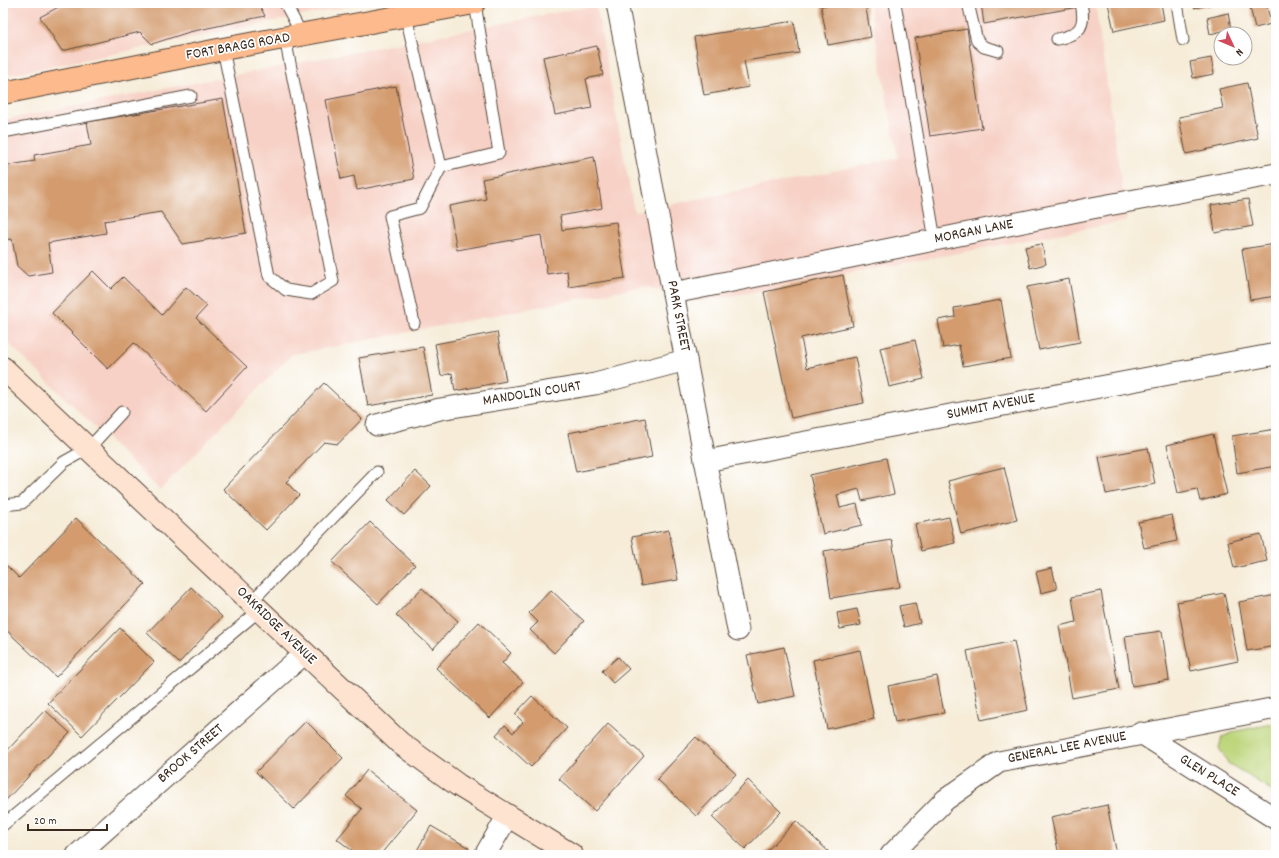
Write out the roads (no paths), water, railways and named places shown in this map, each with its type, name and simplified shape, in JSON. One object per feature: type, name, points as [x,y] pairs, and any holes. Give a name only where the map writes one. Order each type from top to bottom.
[{"type":"main road","name":"FORT BRAGG ROAD","points":[[3,93],[223,49],[406,16],[430,7],[475,3]]},
{"type":"street","name":"PARK STREET","points":[[617,3],[738,630]]},
{"type":"street","name":"MORGAN LANE","points":[[673,293],[1092,208],[1276,174]]},
{"type":"street","name":"SUMMIT AVENUE","points":[[705,461],[1276,354]]},
{"type":"street","name":"MANDOLIN COURT","points":[[377,425],[440,410],[595,384],[686,360]]},
{"type":"street","name":"OAKRIDGE AVENUE","points":[[3,368],[400,743],[458,785],[507,817],[572,855]]},
{"type":"street","name":"BROOK STREET","points":[[77,855],[306,653]]},
{"type":"street","name":"GENERAL LEE AVENUE","points":[[891,855],[945,800],[999,762],[1141,733],[1276,708]]},
{"type":"street","name":"GLEN PLACE","points":[[1141,733],[1276,819]]},
{"type":"street","points":[[485,855],[507,817]]},
{"type":"lane","points":[[223,49],[269,276],[286,290],[311,294],[332,281],[293,37],[284,3]]},
{"type":"lane","points":[[441,167],[499,153],[475,3]]},
{"type":"lane","points":[[895,3],[934,240]]},
{"type":"lane","points":[[968,3],[977,41],[984,47],[998,51]]},
{"type":"lane","points":[[1057,39],[1069,37],[1078,32],[1083,22],[1081,3]]},
{"type":"lane","points":[[1177,3],[1183,40]]},
{"type":"lane","points":[[406,16],[441,167],[420,208],[390,216],[414,323]]},
{"type":"lane","points":[[3,132],[192,96]]},
{"type":"lane","points":[[3,505],[22,503],[64,462],[88,448],[122,412]]},
{"type":"lane","points":[[5,820],[256,606],[377,472]]}]
